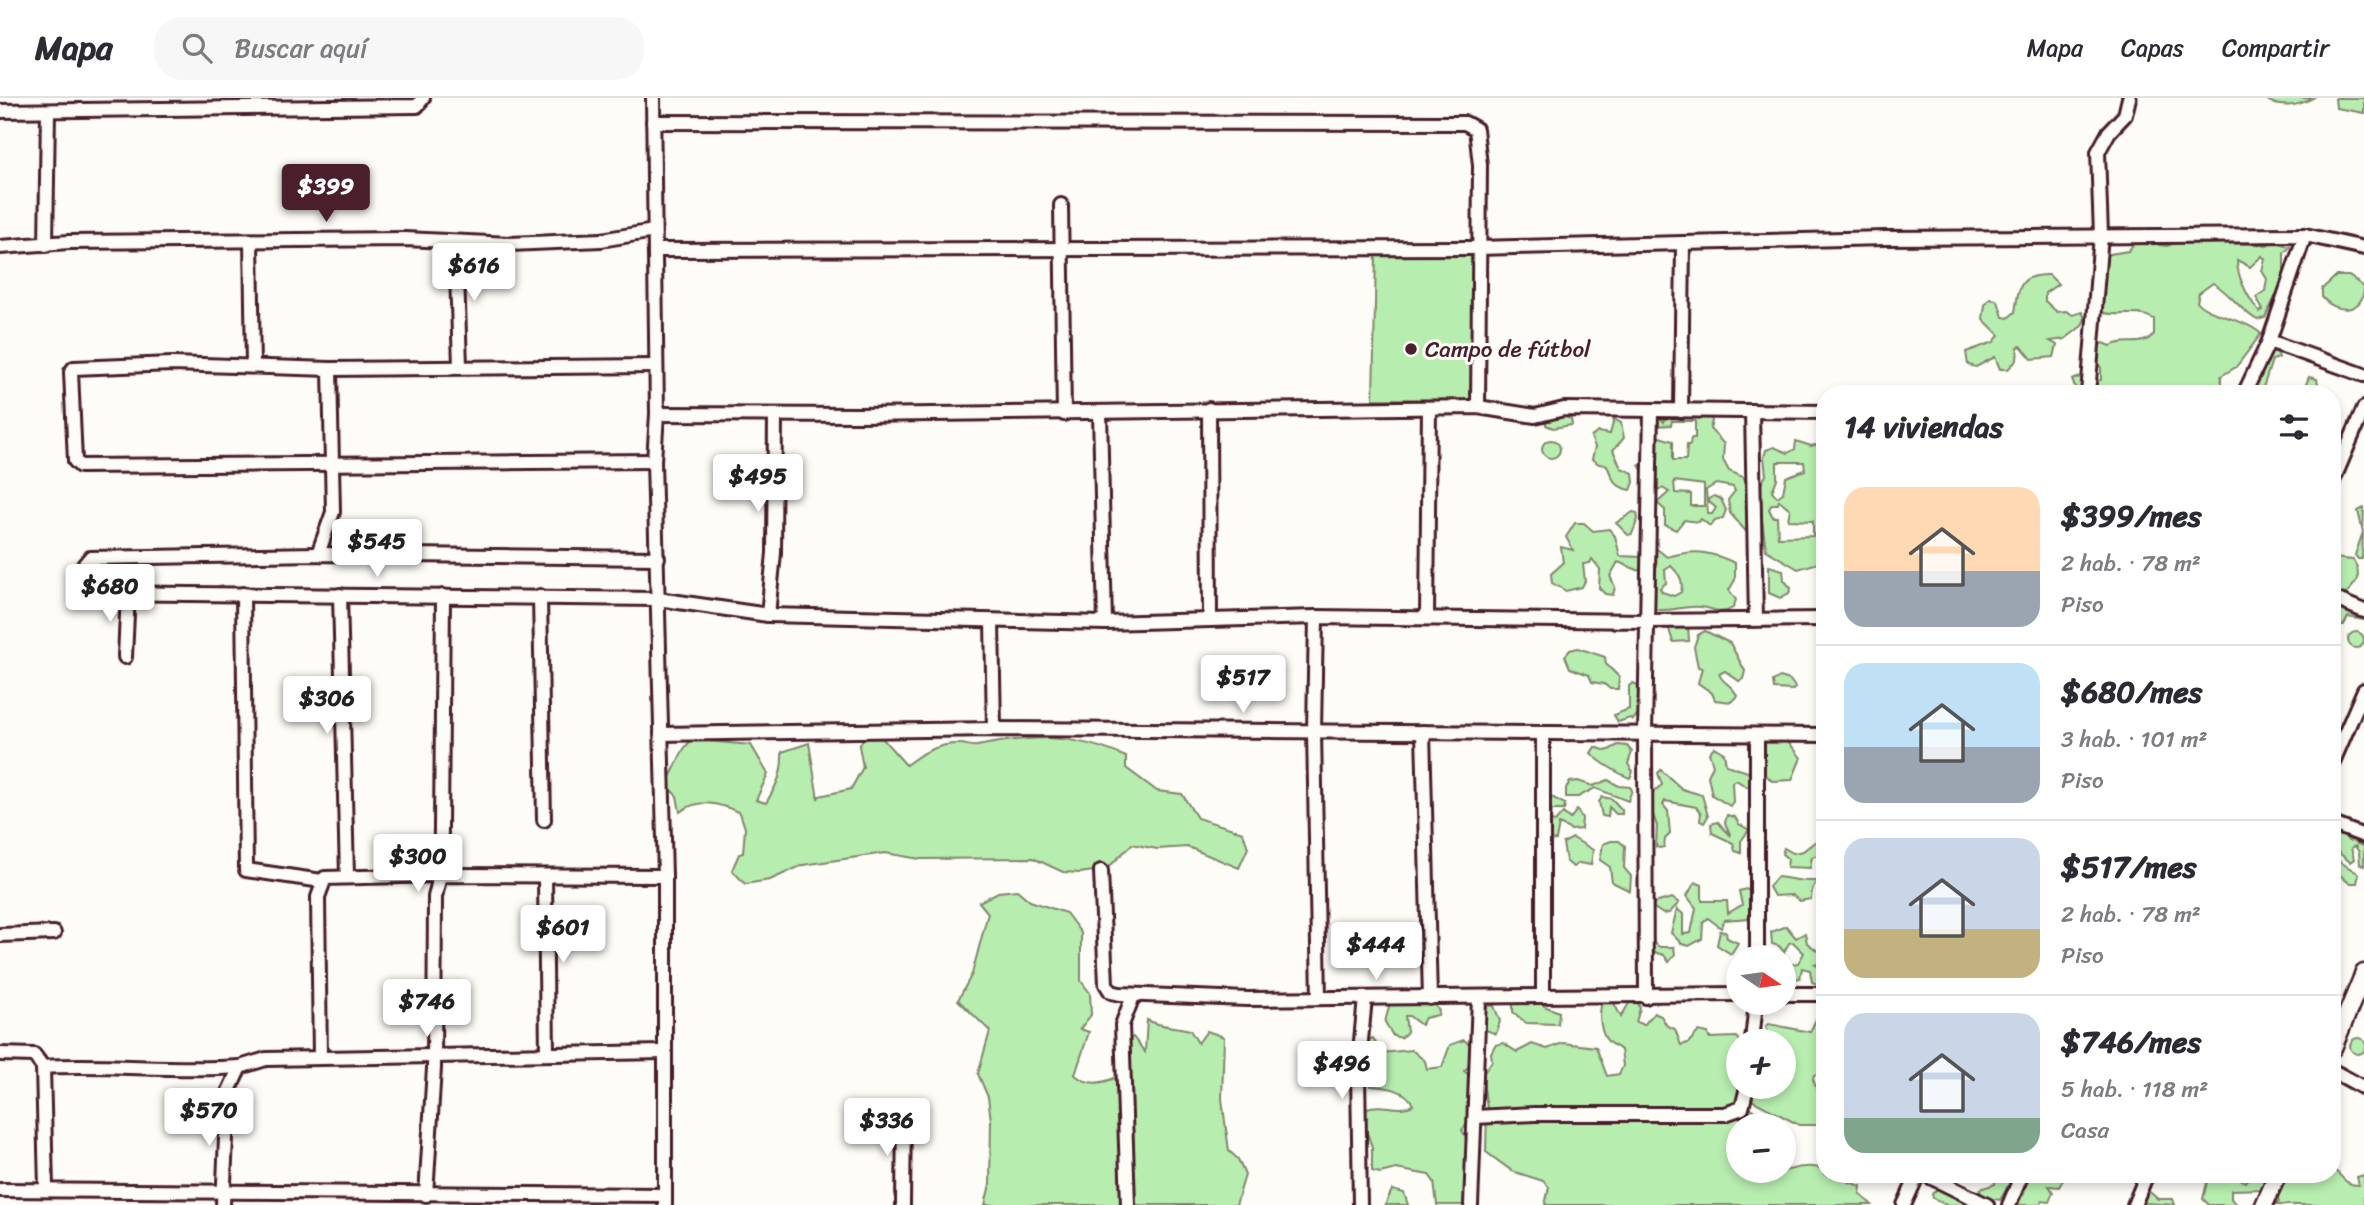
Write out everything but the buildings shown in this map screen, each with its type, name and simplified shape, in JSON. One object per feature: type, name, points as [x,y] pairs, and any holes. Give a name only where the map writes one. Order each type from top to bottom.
[{"type":"main road","points":[[2341,1029],[2364,973]]},
{"type":"main road","points":[[2264,1205],[2274,1183]]},
{"type":"street","points":[[76,98],[76,112]]},
{"type":"street","points":[[0,111],[76,112],[192,104],[417,106],[423,98]]},
{"type":"street","points":[[0,1190],[46,1188],[223,1198],[426,1195],[665,1200],[665,876],[654,461],[657,414],[653,98]]},
{"type":"street","points":[[2089,385],[2101,235],[2098,152],[2109,132],[2125,115],[2129,98]]},
{"type":"street","points":[[46,244],[48,112]]},
{"type":"street","points":[[653,122],[1465,123],[1476,129],[1479,145],[1478,407]]},
{"type":"street","points":[[1061,205],[1064,414]]},
{"type":"street","points":[[0,247],[251,241],[510,244],[601,240],[654,231]]},
{"type":"street","points":[[655,250],[1477,248],[2101,235],[2305,235],[2364,248]]},
{"type":"street","points":[[2248,385],[2269,341],[2305,235]]},
{"type":"street","points":[[251,241],[253,366]]},
{"type":"street","points":[[456,242],[460,366]]},
{"type":"street","points":[[1681,411],[1683,243]]},
{"type":"street","points":[[2269,341],[2364,375]]},
{"type":"street","points":[[654,461],[76,465],[71,372],[74,368],[172,364],[330,369],[655,366]]},
{"type":"street","points":[[318,554],[331,522],[333,462],[330,369]]},
{"type":"street","points":[[657,414],[1064,414],[1209,409],[1478,407],[1535,416],[1564,409],[1816,412]]},
{"type":"street","points":[[1427,618],[1429,408]]},
{"type":"street","points":[[2341,462],[2364,408]]},
{"type":"street","points":[[1209,409],[1210,620]]},
{"type":"street","points":[[1646,997],[1645,734],[1651,411]]},
{"type":"street","points":[[1752,411],[1756,619]]},
{"type":"street","points":[[1100,413],[1105,624]]},
{"type":"street","points":[[768,615],[774,553],[775,415]]},
{"type":"street","points":[[658,558],[318,554],[90,558],[86,561],[89,592],[658,598],[768,615],[1105,624],[1316,617],[1647,621],[1816,618]]},
{"type":"street","points":[[125,657],[128,593]]},
{"type":"street","points":[[243,594],[246,870],[322,881]]},
{"type":"street","points":[[340,595],[346,876]]},
{"type":"street","points":[[426,1195],[433,1056],[435,897],[440,875],[443,596]]},
{"type":"street","points":[[540,596],[544,820]]},
{"type":"street","points":[[2341,601],[2364,611]]},
{"type":"street","points":[[1316,617],[1314,732],[1319,998]]},
{"type":"street","points":[[992,621],[994,729]]},
{"type":"street","points":[[2341,743],[2364,690]]},
{"type":"street","points":[[661,734],[994,729],[1816,735]]},
{"type":"street","points":[[1423,732],[1430,998]]},
{"type":"street","points":[[1543,733],[1543,996]]},
{"type":"street","points":[[1757,735],[1757,945]]},
{"type":"street","points":[[2341,827],[2364,836]]},
{"type":"street","points":[[1101,871],[1105,984],[1111,992],[1133,996],[1319,998],[1726,995]]},
{"type":"street","points":[[320,1058],[318,897],[322,881],[329,876],[665,876]]},
{"type":"street","points":[[545,877],[547,1054]]},
{"type":"street","points":[[0,935],[54,933]]},
{"type":"street","points":[[1796,994],[1816,994]]},
{"type":"street","points":[[1128,1205],[1122,1026],[1133,996]]},
{"type":"street","points":[[1360,1205],[1358,1073],[1365,998]]},
{"type":"street","points":[[1471,1205],[1479,998]]},
{"type":"street","points":[[43,1067],[98,1065],[187,1070],[240,1067],[266,1059],[664,1052]]},
{"type":"street","points":[[0,1054],[34,1055],[43,1067],[46,1188]]},
{"type":"street","points":[[223,1198],[228,1093],[240,1067]]},
{"type":"street","points":[[2341,1075],[2364,1088]]},
{"type":"street","points":[[1475,1117],[1534,1114],[1725,1114],[1742,1108],[1744,1099]]},
{"type":"street","points":[[903,1205],[904,1111]]},
{"type":"street","points":[[1904,1205],[1914,1183]]},
{"type":"street","points":[[1942,1183],[1987,1205]]},
{"type":"street","points":[[2009,1205],[2018,1183]]},
{"type":"street","points":[[2134,1205],[2143,1183]]},
{"type":"green space","points":[[2265,98],[2313,98],[2289,106],[2270,102]]},
{"type":"green space","points":[[2335,98],[2364,98],[2364,113],[2336,108]]},
{"type":"green space","points":[[2154,238],[2159,245],[2167,246],[2190,238],[2197,244],[2267,245],[2274,241],[2290,247],[2284,253],[2284,279],[2265,318],[2257,320],[2251,316],[2213,283],[2199,293],[2197,302],[2202,306],[2261,334],[2236,367],[2221,376],[2222,385],[2074,385],[2072,380],[2085,375],[2089,382],[2101,380],[2101,368],[2092,353],[2096,346],[2104,343],[2111,346],[2122,342],[2144,341],[2154,334],[2154,319],[2147,316],[2100,312],[2097,285],[2105,278],[2100,273],[2104,255],[2128,251],[2138,239]],"holes":[[[2262,256],[2265,259],[2262,271],[2267,279],[2265,291],[2256,297],[2263,310],[2259,312],[2244,287],[2237,260],[2250,267]]]},
{"type":"green space","points":[[1376,253],[1472,253],[1472,400],[1373,399]]},
{"type":"green space","points":[[2049,275],[2058,284],[2045,293],[2045,301],[2057,312],[2066,311],[2073,315],[2082,312],[2085,318],[2082,326],[2065,339],[2050,341],[2057,345],[2054,357],[2032,359],[2021,346],[2018,347],[2017,360],[2008,369],[2000,369],[1995,357],[1976,367],[1968,365],[1966,352],[1994,342],[1999,335],[1983,319],[1985,305],[1990,298],[1998,301],[2003,317],[2008,318],[2015,312],[2022,284],[2031,277]]},
{"type":"green space","points":[[2336,276],[2349,276],[2364,287],[2363,296],[2354,307],[2334,306],[2322,297],[2322,289]]},
{"type":"green space","points":[[2271,350],[2278,354],[2279,358],[2272,360],[2264,385],[2251,385]]},
{"type":"green space","points":[[2309,377],[2317,379],[2318,385],[2306,385]]},
{"type":"green space","points":[[1656,413],[1664,422],[1666,416],[1709,413],[1712,421],[1710,429],[1724,444],[1723,460],[1729,471],[1743,477],[1748,483],[1749,535],[1730,513],[1728,500],[1735,491],[1733,487],[1716,484],[1706,490],[1708,514],[1712,514],[1716,508],[1707,500],[1714,496],[1721,499],[1726,510],[1723,518],[1715,520],[1710,526],[1701,519],[1698,522],[1684,520],[1676,530],[1665,525],[1665,510],[1657,503],[1669,492],[1662,488],[1654,491],[1639,465],[1656,463],[1654,454],[1644,447]],"holes":[[[1672,421],[1695,421],[1695,438],[1691,438],[1690,445],[1687,445],[1686,460],[1673,460],[1673,441],[1656,436],[1656,426],[1671,425]],[[1674,481],[1704,485],[1704,506],[1691,506],[1691,494],[1675,493]]]},
{"type":"green space","points":[[1561,414],[1571,419],[1572,425],[1553,428],[1546,425],[1547,416]]},
{"type":"green space","points":[[1614,419],[1621,423],[1624,438],[1613,450],[1621,468],[1633,473],[1631,490],[1615,482],[1607,465],[1592,459],[1595,447],[1591,437],[1598,432],[1610,434]]},
{"type":"green space","points":[[1547,440],[1555,440],[1560,449],[1558,456],[1547,458],[1542,453],[1542,445]]},
{"type":"green space","points":[[1796,441],[1816,445],[1816,564],[1798,569],[1766,550],[1758,490],[1766,475],[1766,450],[1774,447],[1788,453],[1795,449]],"holes":[[[1777,462],[1804,462],[1805,470],[1786,477],[1783,493],[1777,497],[1772,491],[1777,479]],[[1779,500],[1790,509],[1788,520],[1813,521],[1813,536],[1778,537],[1777,517],[1773,517],[1769,509],[1772,504],[1778,504]]]},
{"type":"green space","points":[[2364,508],[2362,559],[2358,559],[2355,555],[2363,532],[2358,511]]},
{"type":"green space","points":[[1633,512],[1637,513],[1638,519],[1632,534],[1628,535],[1616,523]]},
{"type":"green space","points":[[1575,523],[1584,523],[1593,531],[1609,529],[1615,536],[1620,556],[1643,557],[1640,571],[1618,562],[1610,576],[1615,587],[1613,595],[1605,594],[1599,588],[1600,569],[1592,559],[1590,563],[1583,564],[1585,581],[1582,587],[1566,591],[1552,583],[1551,574],[1563,563],[1561,547],[1573,550],[1566,537]]},
{"type":"green space","points":[[1657,549],[1667,557],[1701,552],[1735,563],[1735,580],[1729,590],[1736,600],[1733,608],[1721,611],[1694,607],[1651,609],[1654,552]],"holes":[[[1671,566],[1682,584],[1681,592],[1674,596],[1662,592],[1660,588],[1666,583],[1665,570]]]},
{"type":"green space","points":[[2341,559],[2353,560],[2358,571],[2357,580],[2343,596]]},
{"type":"green space","points":[[1769,566],[1783,570],[1784,580],[1791,588],[1789,593],[1780,598],[1769,593]]},
{"type":"green space","points":[[2341,607],[2355,609],[2358,617],[2364,614],[2364,620],[2348,617],[2344,625],[2341,625]]},
{"type":"green space","points":[[1668,626],[1688,626],[1689,641],[1673,642]]},
{"type":"green space","points":[[1705,631],[1730,643],[1745,671],[1743,679],[1739,681],[1725,671],[1719,674],[1737,696],[1731,702],[1715,700],[1712,693],[1698,683],[1702,668],[1698,667],[1694,647],[1698,635]]},
{"type":"green space","points":[[2356,632],[2362,634],[2362,646],[2356,648],[2350,646],[2348,640],[2350,634]]},
{"type":"green space","points":[[1578,648],[1605,657],[1606,664],[1619,677],[1618,689],[1592,682],[1589,675],[1570,668],[1565,656],[1570,650]]},
{"type":"green space","points":[[1780,677],[1790,680],[1795,687],[1793,690],[1774,689],[1773,681]]},
{"type":"green space","points":[[1633,683],[1640,686],[1639,701],[1642,708],[1633,720],[1630,718],[1618,722],[1614,715],[1629,709],[1629,686]]},
{"type":"green space","points":[[867,734],[883,739],[906,765],[931,750],[953,744],[975,746],[1052,738],[1106,749],[1126,757],[1126,768],[1157,791],[1182,794],[1197,818],[1243,832],[1248,848],[1239,868],[1188,847],[1157,849],[1132,844],[1107,869],[1080,873],[1063,872],[1033,858],[920,859],[885,853],[803,865],[770,880],[745,884],[732,870],[739,854],[743,853],[745,828],[740,813],[710,804],[695,805],[680,812],[677,796],[665,784],[687,745],[699,736],[706,741],[751,745],[768,774],[756,800],[766,803],[778,779],[782,752],[809,743],[818,799],[819,796],[851,789],[863,767],[859,746]]},
{"type":"green space","points":[[1763,738],[1786,741],[1801,758],[1792,780],[1772,781],[1761,770]]},
{"type":"green space","points":[[1618,745],[1627,746],[1632,752],[1628,764],[1633,772],[1630,778],[1591,753],[1595,747],[1607,751]]},
{"type":"green space","points":[[1714,747],[1724,753],[1726,765],[1748,772],[1753,784],[1747,787],[1736,780],[1732,782],[1733,802],[1730,806],[1712,795],[1708,776],[1713,765],[1709,753]]},
{"type":"green space","points":[[1661,770],[1682,789],[1702,795],[1708,816],[1704,823],[1700,821],[1701,813],[1696,807],[1665,801],[1663,805],[1668,811],[1670,834],[1665,839],[1664,847],[1660,848],[1656,847],[1657,826],[1651,809],[1653,792],[1662,785],[1658,773]]},
{"type":"green space","points":[[1608,780],[1619,786],[1630,787],[1632,790],[1628,801],[1595,788],[1578,797],[1566,797],[1566,788],[1570,782],[1578,781],[1593,786]]},
{"type":"green space","points":[[1546,794],[1565,804],[1564,810],[1552,810],[1551,821],[1555,822],[1563,813],[1570,819],[1577,810],[1582,818],[1581,829],[1571,830],[1559,824],[1556,840],[1546,841],[1537,830]]},
{"type":"green space","points":[[1602,797],[1612,799],[1622,810],[1622,814],[1616,814],[1609,807],[1608,817],[1602,816],[1599,802]]},
{"type":"green space","points":[[1727,815],[1735,817],[1739,824],[1749,830],[1741,841],[1741,853],[1735,851],[1733,843],[1712,833],[1711,824],[1718,822],[1731,836],[1725,823]]},
{"type":"green space","points":[[2341,832],[2348,841],[2356,840],[2357,844],[2364,846],[2364,866],[2360,864],[2359,852],[2355,846],[2351,848],[2354,859],[2350,862],[2341,855]]},
{"type":"green space","points":[[1573,838],[1593,850],[1591,865],[1579,863],[1573,867],[1566,861],[1563,843]]},
{"type":"green space","points":[[1619,841],[1625,846],[1624,868],[1631,876],[1630,891],[1612,882],[1610,867],[1600,860],[1603,844]]},
{"type":"green space","points":[[1816,841],[1816,856],[1812,857],[1810,868],[1787,867],[1788,859],[1782,854],[1784,848],[1793,853],[1803,851]]},
{"type":"green space","points":[[2341,863],[2359,874],[2357,883],[2349,883],[2341,876]]},
{"type":"green space","points":[[1777,877],[1816,881],[1811,899],[1800,901],[1792,895],[1774,896],[1769,887]]},
{"type":"green space","points":[[1695,882],[1702,885],[1702,901],[1727,901],[1728,913],[1742,905],[1739,891],[1746,889],[1753,894],[1750,918],[1724,920],[1721,928],[1708,918],[1703,923],[1702,939],[1689,946],[1682,944],[1671,933],[1677,909],[1683,914],[1683,934],[1691,933],[1696,908],[1687,896]]},
{"type":"green space","points":[[1017,890],[1030,901],[1066,913],[1081,933],[1081,981],[1090,993],[1091,1015],[1080,1029],[1089,1032],[1075,1075],[1095,1083],[1117,1077],[1123,1043],[1133,1037],[1145,1052],[1147,1020],[1190,1030],[1198,1043],[1207,1031],[1224,1037],[1222,1099],[1229,1151],[1238,1159],[1245,1175],[1236,1205],[985,1205],[990,1184],[991,1120],[988,1097],[978,1074],[990,1031],[958,1000],[972,974],[988,913],[979,902],[998,892]]},
{"type":"green space","points":[[1672,898],[1679,903],[1669,913],[1663,914],[1654,908],[1654,903]]},
{"type":"green space","points":[[1786,926],[1796,938],[1805,933],[1807,943],[1816,950],[1816,984],[1812,982],[1810,970],[1802,968],[1800,978],[1796,979],[1796,964],[1804,953],[1793,942],[1788,945],[1772,944],[1771,932]]},
{"type":"green space","points":[[1720,931],[1726,932],[1727,938],[1738,943],[1726,945],[1726,951],[1717,945]]},
{"type":"green space","points":[[1650,941],[1660,947],[1674,947],[1675,954],[1669,962],[1664,955],[1651,951]]},
{"type":"green space","points":[[1537,995],[1544,1006],[1559,1012],[1558,1024],[1526,1023],[1513,1012],[1513,1004]]},
{"type":"green space","points":[[1603,1000],[1614,1003],[1621,1017],[1629,1003],[1637,1001],[1640,1008],[1636,1022],[1644,1025],[1654,1013],[1661,1016],[1667,1026],[1675,1029],[1681,1045],[1688,1043],[1699,1031],[1708,1033],[1709,1038],[1726,1037],[1726,1099],[1747,1099],[1745,1101],[1750,1103],[1748,1106],[1759,1113],[1726,1113],[1726,1183],[1796,1183],[1796,1168],[1816,1168],[1816,1183],[1852,1183],[1861,1186],[1860,1194],[1872,1205],[1545,1205],[1549,1187],[1543,1181],[1512,1171],[1486,1152],[1487,1108],[1482,1075],[1492,1061],[1491,1053],[1495,1045],[1503,1043],[1517,1052],[1532,1044],[1547,1049],[1563,1043],[1596,1047],[1607,1076],[1619,1074],[1623,1066],[1621,1050],[1607,1040],[1600,1017]]},
{"type":"green space","points":[[1407,1001],[1410,1005],[1434,1004],[1439,1011],[1438,1015],[1425,1018],[1421,1025],[1405,1016],[1407,1032],[1401,1038],[1393,1036],[1385,1022],[1390,1003]]},
{"type":"green space","points":[[1488,1005],[1494,1006],[1500,1021],[1496,1034],[1481,1028]]},
{"type":"green space","points":[[1816,1019],[1816,1075],[1813,1079],[1816,1088],[1816,1125],[1796,1123],[1796,1113],[1776,1113],[1750,1099],[1796,1099],[1796,1029],[1810,1032]]},
{"type":"green space","points":[[1769,1024],[1795,1029],[1767,1029]]},
{"type":"green space","points":[[1373,1038],[1381,1053],[1412,1050],[1425,1061],[1427,1069],[1442,1067],[1450,1045],[1464,1040],[1476,1050],[1476,1059],[1464,1071],[1470,1076],[1472,1104],[1470,1118],[1462,1130],[1469,1143],[1465,1205],[1437,1205],[1434,1182],[1429,1175],[1396,1169],[1380,1173],[1372,1171],[1372,1147],[1364,1124],[1367,1108],[1402,1108],[1413,1105],[1401,1092],[1371,1086],[1363,1056],[1365,1041]]},
{"type":"green space","points":[[2352,1040],[2364,1040],[2364,1052],[2352,1052]]},
{"type":"green space","points":[[2364,1175],[2364,1205],[2274,1205],[2279,1202],[2276,1194],[2280,1183],[2341,1183],[2341,1176],[2347,1182],[2359,1185],[2357,1177]]},
{"type":"green space","points":[[2010,1183],[2000,1200],[1981,1197],[1980,1189]]},
{"type":"green space","points":[[2026,1183],[2061,1183],[2059,1187],[2049,1186],[2053,1192],[2049,1202],[2042,1201],[2041,1205],[2013,1205],[2024,1194]]},
{"type":"green space","points":[[2207,1183],[2264,1183],[2262,1189],[2231,1190],[2231,1199],[2238,1205],[2209,1205],[2203,1199]]},
{"type":"green space","points":[[1939,1187],[1967,1205],[1946,1205],[1933,1198],[1932,1194]]},
{"type":"green space","points":[[2146,1189],[2158,1199],[2173,1199],[2175,1205],[2146,1203],[2143,1200]]},
{"type":"green space","points":[[1392,1190],[1404,1193],[1408,1205],[1385,1205]]},
{"type":"place","name":"Campo de fútbol","points":[[1411,349]]}]
